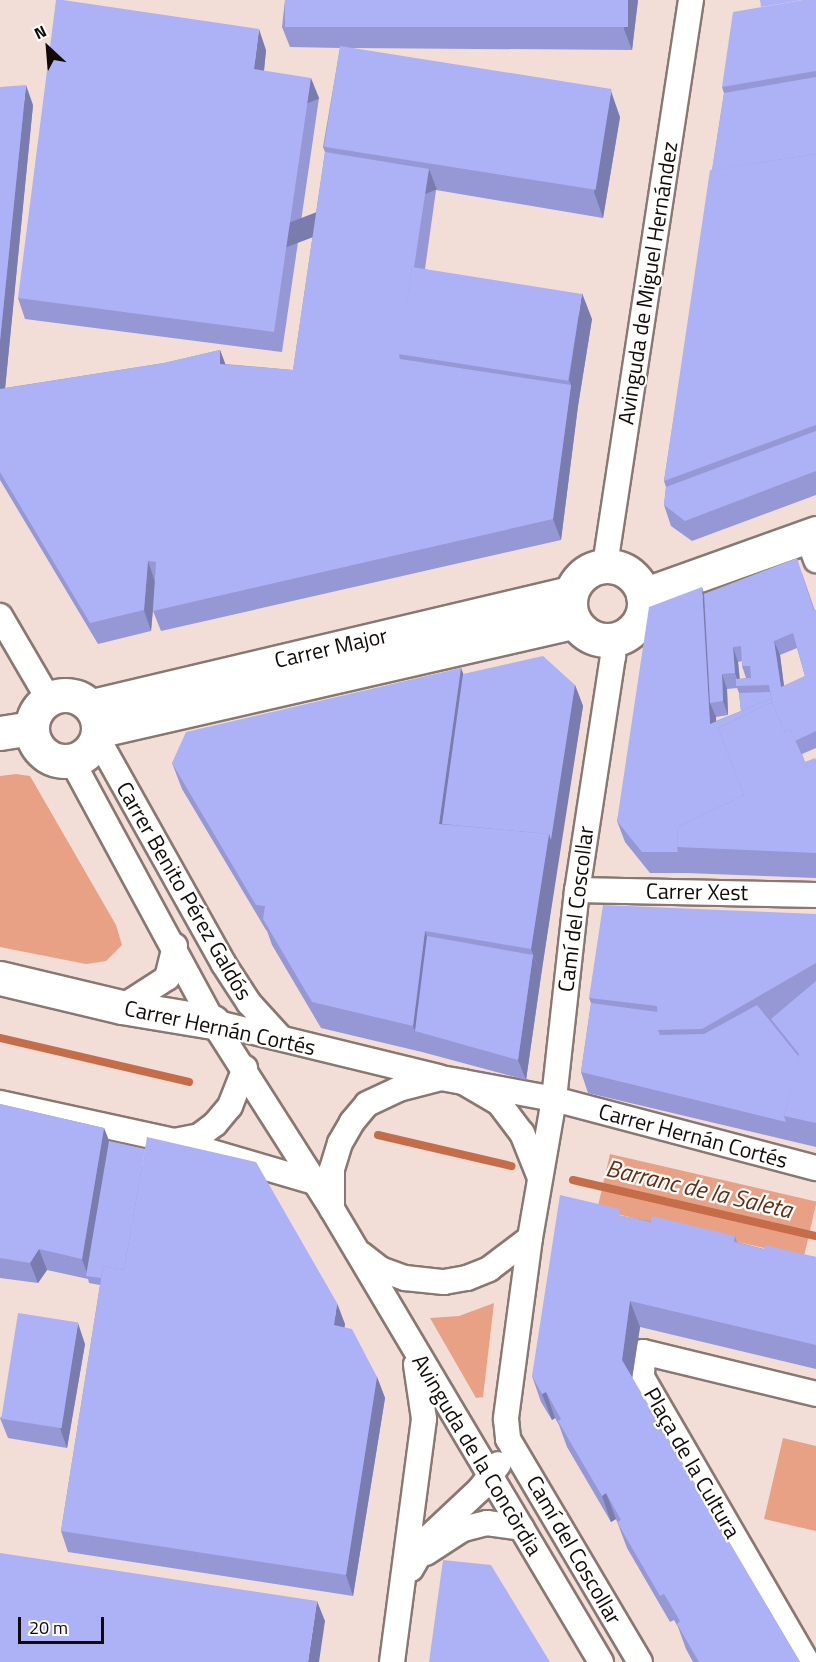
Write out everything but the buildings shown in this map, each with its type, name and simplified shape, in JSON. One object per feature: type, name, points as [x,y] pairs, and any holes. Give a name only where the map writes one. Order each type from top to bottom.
[{"type":"street","name":"Avinguda de Miguel Hernández","points":[[605,565],[691,0]]},
{"type":"street","points":[[643,595],[813,543]]},
{"type":"street","points":[[605,565],[630,573],[643,595],[640,620],[632,630],[609,641],[586,635],[572,607],[583,573],[605,565]]},
{"type":"street","name":"Carrer Major","points":[[97,725],[572,607]]},
{"type":"street","points":[[0,616],[48,698]]},
{"type":"street","name":"Camí del Coscollar","points":[[403,1588],[413,1564],[430,1536],[492,1476],[508,1438],[507,1391],[554,1099],[577,890],[613,656],[609,641]]},
{"type":"street","points":[[72,694],[97,725],[92,749],[72,761],[60,761],[40,750],[32,728],[34,716],[48,698],[72,694]]},
{"type":"street","name":"Carrer Benito Pérez Galdós","points":[[97,725],[223,963],[249,1003],[279,1036]]},
{"type":"street","points":[[0,734],[32,728]]},
{"type":"street","name":"Carrer Benito Pérez Galdós","points":[[72,761],[175,946],[213,1022],[245,1068],[332,1209]]},
{"type":"street","name":"Carrer Xest","points":[[577,890],[816,895]]},
{"type":"street","name":"Carrer Benito Pérez Galdós","points":[[122,1007],[166,978],[175,946]]},
{"type":"street","name":"Carrer Hernán Cortés","points":[[0,978],[122,1007],[279,1036],[452,1080],[554,1099],[816,1168]]},
{"type":"street","name":"Carrer Hernán Cortés","points":[[174,1141],[199,1136],[215,1124],[230,1106],[245,1068]]},
{"type":"street","points":[[452,1080],[399,1089],[368,1104],[352,1122],[340,1143],[332,1169],[332,1209],[355,1248],[380,1269],[405,1278],[444,1282],[467,1278],[489,1269],[530,1238]]},
{"type":"street","name":"Camí del Coscollar","points":[[452,1080],[499,1103],[522,1133],[540,1178]]},
{"type":"street","name":"Carrer Hernán Cortés","points":[[0,1103],[174,1141],[314,1182]]},
{"type":"street","points":[[537,1204],[560,1215]]},
{"type":"street","name":"Avinguda de la Concòrdia","points":[[355,1248],[412,1348],[492,1476],[601,1662]]},
{"type":"street","name":"Camí del Coscollar","points":[[392,1662],[424,1419],[423,1395],[412,1348]]},
{"type":"street","name":"Plaça de la Cultura","points":[[807,1662],[642,1377],[643,1352],[816,1394]]},
{"type":"street","name":"Camí del Coscollar","points":[[508,1438],[640,1662]]},
{"type":"street","points":[[413,1564],[463,1529],[487,1523],[522,1528]]},
{"type":"shaded area","points":[[16,774],[30,776],[116,925],[122,945],[106,961],[86,964],[0,947],[0,776]]},
{"type":"shaded area","points":[[610,1154],[816,1202],[804,1257],[597,1210]]},
{"type":"shaded area","points":[[494,1303],[483,1397],[476,1398],[430,1318],[459,1316]]},
{"type":"shaded area","points":[[783,1438],[816,1446],[816,1531],[764,1519]]},
{"type":"waterway","name":"Barranc de la Saleta","points":[[0,1038],[189,1082]]},
{"type":"waterway","name":"Barranc de la Saleta","points":[[378,1135],[511,1166]]},
{"type":"waterway","name":"Barranc de la Saleta","points":[[573,1180],[816,1236]]}]
